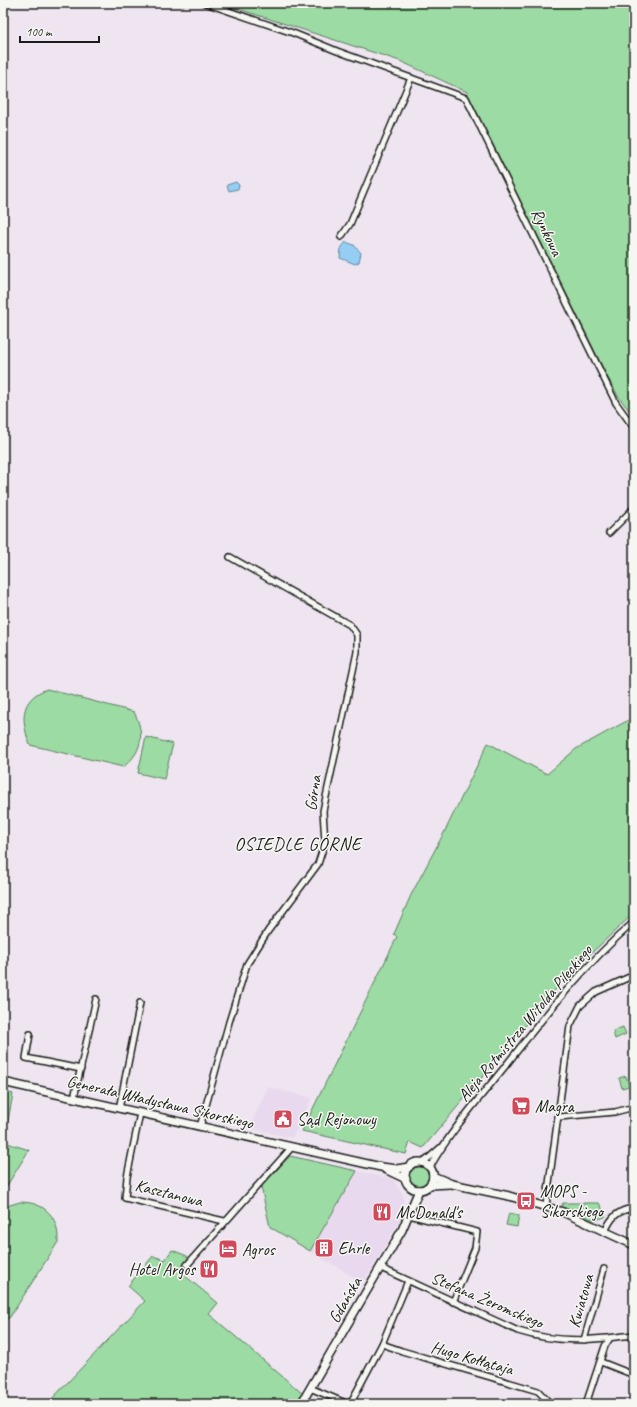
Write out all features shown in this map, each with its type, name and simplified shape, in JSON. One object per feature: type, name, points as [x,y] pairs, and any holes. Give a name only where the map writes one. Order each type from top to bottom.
[{"type":"main road","name":"Generała Władysława Sikorskiego","points":[[3,1082],[381,1167],[397,1168],[409,1166]]},
{"type":"main road","points":[[430,1185],[433,1176],[430,1167],[423,1163],[416,1163],[409,1166],[406,1172],[406,1179],[410,1186],[419,1190],[430,1185],[452,1184]]},
{"type":"main road","name":"Generała Władysława Sikorskiego","points":[[381,1167],[406,1179]]},
{"type":"main road","points":[[433,1176],[452,1184],[546,1206],[563,1212],[634,1245]]},
{"type":"main road","name":"Gdańska","points":[[410,1186],[410,1212]]},
{"type":"main road","name":"Gdańska","points":[[301,1404],[402,1230],[419,1190]]},
{"type":"street","name":"Rynkowa","points":[[206,3],[293,33],[337,51],[466,98],[616,403],[634,428]]},
{"type":"street","points":[[341,237],[350,224],[411,78]]},
{"type":"street","points":[[609,533],[634,508]]},
{"type":"street","name":"Górna","points":[[200,1127],[229,1022],[248,964],[268,931],[318,864],[323,851],[325,842],[323,810],[357,652],[357,635],[350,625],[230,557]]},
{"type":"street","name":"Aleja Rotmistrza Witolda Pileckiego","points":[[430,1167],[442,1147],[522,1045],[588,965],[634,922]]},
{"type":"street","points":[[546,1206],[570,1026],[580,1006],[596,992],[634,975]]},
{"type":"street","points":[[74,1098],[96,999]]},
{"type":"street","points":[[119,1108],[140,1003]]},
{"type":"street","points":[[30,1034],[26,1058],[81,1069]]},
{"type":"street","points":[[559,1117],[615,1112],[634,1107]]},
{"type":"street","name":"Kasztanowa","points":[[140,1113],[124,1196],[127,1200],[155,1204],[224,1221]]},
{"type":"street","name":"Kasztanowa","points":[[187,1265],[224,1221],[292,1147]]},
{"type":"street","name":"Aleja Rotmistrza Witolda Pileckiego","points":[[423,1163],[442,1147]]},
{"type":"street","points":[[605,1232],[609,1222],[620,1211],[634,1208]]},
{"type":"street","points":[[410,1212],[477,1232],[475,1248],[453,1302]]},
{"type":"street","name":"Stefana Żeromskiego","points":[[381,1268],[518,1331],[540,1338],[564,1341],[634,1335]]},
{"type":"street","name":"Kwiatowa","points":[[584,1340],[604,1269]]},
{"type":"street","points":[[310,1388],[349,1404],[382,1344],[408,1281]]},
{"type":"street","points":[[586,1404],[610,1338]]},
{"type":"street","name":"Hugo Kołłątaja","points":[[382,1344],[402,1352],[538,1391],[551,1404]]},
{"type":"street","points":[[601,1362],[634,1375]]},
{"type":"shaded area","points":[[268,1087],[312,1098],[292,1138],[249,1128]]},
{"type":"shaded area","points":[[357,1171],[393,1179],[403,1195],[404,1200],[404,1213],[365,1280],[359,1280],[310,1251]]},
{"type":"green space","points":[[220,3],[634,3],[634,417],[618,396],[607,376],[467,92],[400,61]]},
{"type":"green space","points":[[47,689],[134,712],[138,720],[141,735],[135,755],[123,767],[30,745],[24,719],[27,705],[38,693]]},
{"type":"green space","points":[[634,717],[634,913],[566,977],[423,1148],[410,1142],[406,1154],[302,1131],[397,937],[394,934],[411,895],[447,827],[488,743],[547,774],[576,749]]},
{"type":"green space","points":[[146,737],[173,744],[164,779],[138,773]]},
{"type":"green space","points":[[623,1027],[626,1034],[615,1039],[613,1031]]},
{"type":"green space","points":[[626,1076],[629,1086],[622,1088],[619,1078]]},
{"type":"green space","points":[[3,1091],[13,1094],[4,1142],[29,1150],[3,1192]]},
{"type":"green space","points":[[290,1156],[357,1171],[310,1251],[270,1227],[261,1187]]},
{"type":"green space","points":[[419,1167],[426,1170],[429,1177],[426,1184],[419,1187],[412,1184],[409,1177],[412,1170]]},
{"type":"green space","points":[[20,1202],[37,1205],[49,1213],[56,1225],[58,1242],[10,1317],[3,1321],[3,1210],[10,1205]]},
{"type":"green space","points":[[563,1203],[599,1203],[605,1213],[605,1217],[595,1220],[591,1219],[561,1207]]},
{"type":"green space","points":[[509,1213],[519,1215],[517,1227],[506,1225]]},
{"type":"green space","points":[[172,1250],[187,1256],[189,1261],[182,1266],[187,1270],[184,1275],[218,1303],[209,1314],[303,1394],[297,1404],[52,1404],[49,1402],[145,1301],[128,1286],[153,1256],[165,1260]]},
{"type":"water","points":[[236,182],[239,185],[238,189],[229,191],[227,185]]},
{"type":"water","points":[[346,242],[354,245],[361,253],[359,262],[355,264],[340,258],[341,248]]},
{"type":"place","name":"Magra","points":[[521,1106]]},
{"type":"place","name":"Sąd Rejonowy","points":[[283,1119]]},
{"type":"place","name":"MOPS - Sikorskiego","points":[[526,1201]]},
{"type":"place","name":"McDonald's","points":[[382,1212]]},
{"type":"place","name":"Ehrle","points":[[324,1248]]},
{"type":"place","name":"Agros","points":[[228,1249]]},
{"type":"place","name":"Hotel Argos","points":[[209,1269]]},
{"type":"district","name":"OSIEDLE GÓRNE","points":[[298,844]]}]
